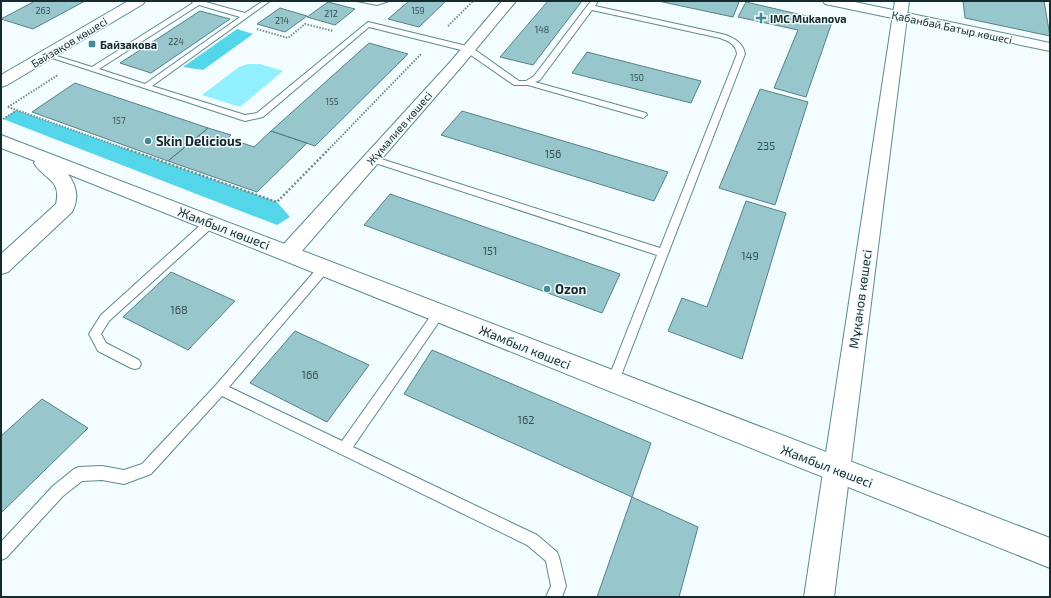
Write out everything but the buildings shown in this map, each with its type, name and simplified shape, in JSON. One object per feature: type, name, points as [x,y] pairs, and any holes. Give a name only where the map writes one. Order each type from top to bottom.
[{"type":"street","name":"Байзақов көшесі","points":[[1,82],[138,1]]},
{"type":"street","name":"Жұмалиев көшесі","points":[[288,253],[509,1]]},
{"type":"street","name":"Қабанбай Батыр көшесі","points":[[830,1],[902,9],[1050,47]]},
{"type":"street","name":"Мұқанов көшесі","points":[[819,597],[835,470],[902,9]]},
{"type":"street","name":"Жамбыл көшесі","points":[[1,141],[835,470],[1050,553]]},
{"type":"street","points":[[1,266],[66,207],[69,196],[63,180],[30,152]]},
{"type":"lane","points":[[147,86],[267,1]]},
{"type":"lane","points":[[360,1],[377,3],[386,1]]},
{"type":"lane","points":[[94,69],[197,2],[246,16]]},
{"type":"lane","points":[[528,83],[537,78],[592,4],[722,36],[733,41],[740,48],[741,54],[613,382]]},
{"type":"lane","points":[[47,55],[245,118],[260,115],[368,24],[468,49],[517,83],[528,83],[643,115]]},
{"type":"lane","points":[[372,159],[663,253]]},
{"type":"lane","points":[[135,364],[102,347],[95,334],[105,318],[210,223]]},
{"type":"lane","points":[[1,553],[58,491],[79,474],[102,473],[124,476],[146,469],[220,389],[324,268]]},
{"type":"lane","points":[[344,449],[439,313]]},
{"type":"lane","points":[[220,389],[532,540],[552,557],[559,586],[554,597]]},
{"type":"path","points":[[8,107],[277,202],[473,1]]},
{"type":"path","points":[[3,119],[16,110]]},
{"type":"shaded area","points":[[237,29],[253,34],[203,70],[183,67]]},
{"type":"shaded area","points":[[248,64],[260,64],[283,71],[240,107],[202,95],[239,67]]},
{"type":"shaded area","points":[[16,110],[277,202],[290,217],[277,225],[3,119]]},
{"type":"place","name":"IMC Mukanova","points":[[761,18]]},
{"type":"place","name":"Байзакова","points":[[92,44]]},
{"type":"place","name":"Skin Delicious","points":[[148,141]]},
{"type":"place","name":"Ozon","points":[[547,289]]}]
